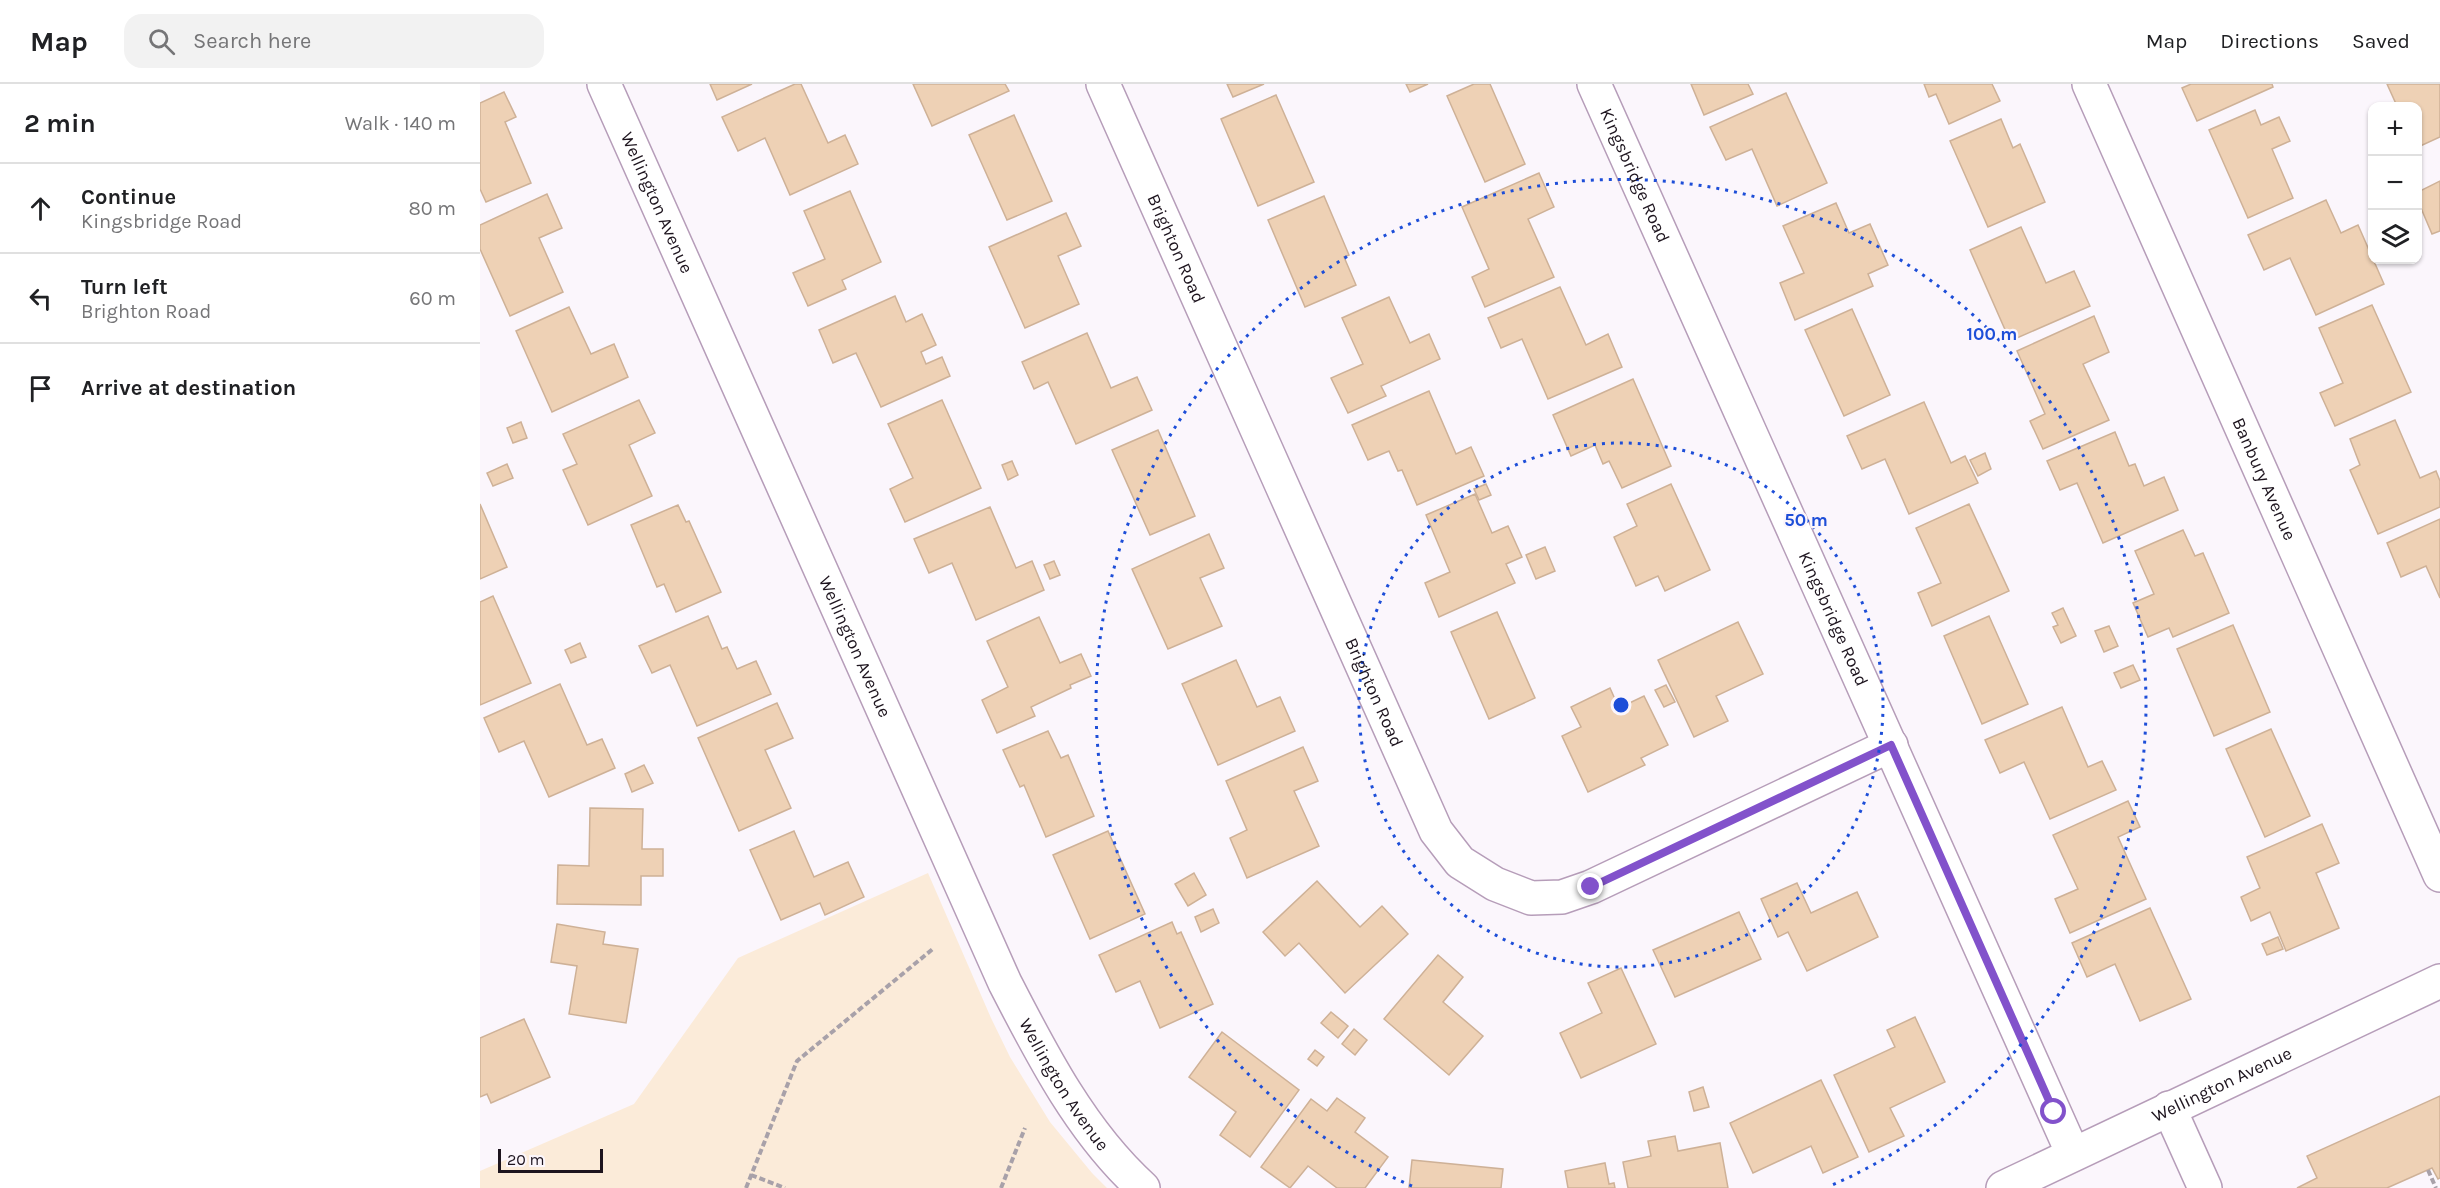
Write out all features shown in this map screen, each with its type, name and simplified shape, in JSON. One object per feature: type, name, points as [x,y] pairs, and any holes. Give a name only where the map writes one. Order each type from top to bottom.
[{"type":"street","name":"Wellington Avenue","points":[[604,84],[1005,982],[1048,1067],[1093,1132],[1143,1188]]},
{"type":"street","name":"Brighton Road","points":[[1103,84],[1436,831],[1460,862],[1495,884],[1531,898],[1562,897],[1591,887],[1891,745]]},
{"type":"street","name":"Kingsbridge Road","points":[[1594,84],[2073,1154]]},
{"type":"street","name":"Banbury Avenue","points":[[2089,84],[2440,875]]},
{"type":"street","name":"Wellington Avenue","points":[[2003,1188],[2440,981]]},
{"type":"street","points":[[2169,1108],[2205,1188]]},
{"type":"path","points":[[746,1188],[797,1060],[934,948]]},
{"type":"path","points":[[1001,1188],[1025,1128]]},
{"type":"path","points":[[2428,1170],[2436,1188]]},
{"type":"path","points":[[751,1175],[785,1188]]},
{"type":"shaded area","points":[[928,873],[1010,1057],[1050,1122],[1107,1188],[480,1188],[480,1171],[634,1104],[738,958]]},
{"type":"building","points":[[710,84],[752,84],[717,100]]},
{"type":"building","points":[[795,84],[801,84],[828,143],[845,135],[858,164],[790,195],[765,138],[738,151],[722,117]]},
{"type":"building","points":[[913,84],[1005,84],[1009,91],[932,126]]},
{"type":"building","points":[[1227,84],[1264,84],[1233,97]]},
{"type":"building","points":[[1406,84],[1428,84],[1410,92]]},
{"type":"building","points":[[1474,84],[1490,84],[1525,164],[1485,182],[1447,96]]},
{"type":"building","points":[[1691,84],[1748,84],[1753,94],[1704,115]]},
{"type":"building","points":[[1924,84],[1992,84],[2000,101],[1949,124],[1936,94],[1929,97]]},
{"type":"building","points":[[2191,84],[2272,84],[2273,87],[2197,121],[2182,88]]},
{"type":"building","points":[[2387,84],[2440,84],[2440,137],[2422,145],[2422,102],[2395,102]]},
{"type":"building","points":[[504,92],[516,117],[505,122],[531,183],[486,202],[480,189],[480,103]]},
{"type":"building","points":[[1786,93],[1827,183],[1777,206],[1752,149],[1726,160],[1710,127]]},
{"type":"building","points":[[1276,95],[1314,182],[1258,206],[1221,119]]},
{"type":"building","points":[[2255,110],[2261,125],[2279,117],[2290,141],[2272,149],[2293,198],[2248,218],[2209,130]]},
{"type":"building","points":[[1014,115],[1052,201],[1007,220],[969,135]]},
{"type":"building","points":[[2001,119],[2013,148],[2020,144],[2045,202],[1988,227],[1950,141]]},
{"type":"building","points":[[1539,173],[1554,207],[1528,219],[1554,277],[1485,307],[1472,277],[1489,269],[1462,207]]},
{"type":"building","points":[[2440,181],[2440,231],[2432,234],[2422,210],[2422,190]]},
{"type":"building","points":[[850,191],[881,262],[842,280],[846,289],[808,306],[793,273],[825,259],[804,211]]},
{"type":"building","points":[[547,194],[562,228],[539,238],[563,292],[510,316],[480,249],[480,225]]},
{"type":"building","points":[[1324,196],[1349,255],[1344,257],[1356,285],[1305,307],[1268,220]]},
{"type":"building","points":[[2326,200],[2341,233],[2358,225],[2368,248],[2368,264],[2375,264],[2384,284],[2316,315],[2290,258],[2264,270],[2248,235]]},
{"type":"building","points":[[1836,203],[1849,233],[1870,224],[1888,265],[1868,274],[1873,286],[1795,320],[1780,283],[1804,273],[1783,226]]},
{"type":"building","points":[[1066,213],[1081,246],[1058,256],[1079,304],[1025,328],[989,247]]},
{"type":"building","points":[[2021,227],[2046,283],[2074,271],[2090,306],[2010,341],[1970,250]]},
{"type":"building","points":[[1560,287],[1586,345],[1608,334],[1622,367],[1548,399],[1522,339],[1501,348],[1488,318]]},
{"type":"building","points":[[895,296],[906,322],[922,314],[936,345],[921,352],[926,364],[942,357],[950,376],[881,407],[856,353],[833,363],[819,330]]},
{"type":"building","points":[[1389,297],[1410,343],[1429,334],[1440,359],[1381,386],[1386,396],[1348,413],[1331,378],[1363,364],[1342,318]]},
{"type":"building","points":[[2372,305],[2411,392],[2335,426],[2320,393],[2343,383],[2319,328]]},
{"type":"building","points":[[569,307],[591,354],[614,344],[628,377],[552,412],[516,331]]},
{"type":"building","points":[[1852,309],[1890,395],[1844,416],[1805,330]]},
{"type":"building","points":[[2094,316],[2109,352],[2083,364],[2109,420],[2043,449],[2030,421],[2045,414],[2017,351]]},
{"type":"building","points":[[1087,333],[1111,388],[1137,377],[1152,410],[1076,444],[1048,382],[1034,389],[1022,362]]},
{"type":"building","points":[[1633,379],[1671,466],[1622,488],[1609,461],[1603,464],[1595,445],[1571,456],[1553,415]]},
{"type":"building","points":[[1429,391],[1456,454],[1471,447],[1484,476],[1417,505],[1402,470],[1398,471],[1389,451],[1368,460],[1352,425]]},
{"type":"building","points":[[639,400],[655,433],[629,445],[652,496],[588,525],[563,470],[577,464],[563,434]]},
{"type":"building","points":[[942,400],[981,488],[905,522],[890,489],[913,478],[888,424]]},
{"type":"building","points":[[1924,402],[1951,463],[1965,456],[1978,483],[1909,514],[1885,459],[1862,469],[1847,436]]},
{"type":"building","points":[[2395,420],[2420,478],[2436,471],[2440,481],[2440,507],[2378,534],[2350,470],[2360,465],[2350,439]]},
{"type":"building","points":[[521,422],[527,438],[513,443],[507,428]]},
{"type":"building","points":[[1158,430],[1195,516],[1150,535],[1112,450]]},
{"type":"building","points":[[2115,432],[2129,466],[2135,464],[2144,486],[2164,477],[2178,510],[2103,543],[2077,483],[2060,490],[2047,461]]},
{"type":"building","points":[[1985,453],[1991,469],[1978,476],[1970,460]]},
{"type":"building","points":[[1012,461],[1018,475],[1008,480],[1002,465]]},
{"type":"building","points":[[507,464],[513,478],[493,486],[487,473]]},
{"type":"building","points":[[1486,484],[1491,495],[1479,500],[1474,489]]},
{"type":"building","points":[[1671,484],[1710,570],[1665,591],[1658,576],[1636,586],[1614,537],[1637,526],[1627,504]]},
{"type":"building","points":[[1475,494],[1492,533],[1508,526],[1522,557],[1506,564],[1515,583],[1439,617],[1425,583],[1450,572],[1426,515]]},
{"type":"building","points":[[480,504],[507,567],[480,579]]},
{"type":"building","points":[[1969,504],[2009,591],[1932,626],[1918,593],[1941,583],[1916,528]]},
{"type":"building","points":[[678,505],[686,522],[689,521],[721,592],[676,612],[664,584],[657,587],[631,525]]},
{"type":"building","points":[[990,507],[1016,568],[1032,561],[1044,590],[976,620],[952,563],[929,573],[914,539]]},
{"type":"building","points":[[2440,519],[2440,598],[2426,566],[2401,577],[2387,543]]},
{"type":"building","points":[[2183,530],[2195,556],[2203,553],[2229,613],[2173,637],[2169,628],[2148,637],[2133,603],[2154,594],[2135,551]]},
{"type":"building","points":[[1209,534],[1224,568],[1200,578],[1222,626],[1168,649],[1132,569]]},
{"type":"building","points":[[1545,547],[1555,571],[1536,579],[1526,555]]},
{"type":"building","points":[[1054,561],[1060,575],[1050,579],[1044,565]]},
{"type":"building","points":[[493,596],[531,683],[480,705],[480,602]]},
{"type":"building","points":[[2063,608],[2076,636],[2061,643],[2053,627],[2058,625],[2052,613]]},
{"type":"building","points":[[1497,612],[1535,698],[1489,719],[1451,632]]},
{"type":"building","points":[[708,616],[722,649],[727,647],[737,669],[756,661],[771,694],[697,726],[670,665],[652,673],[639,646]]},
{"type":"building","points":[[1989,616],[2028,704],[1982,724],[1944,636]]},
{"type":"building","points":[[1039,617],[1060,663],[1081,654],[1091,676],[1031,707],[1035,716],[997,733],[982,700],[1008,687],[987,641]]},
{"type":"building","points":[[1738,622],[1763,674],[1716,696],[1728,721],[1694,737],[1658,660]]},
{"type":"building","points":[[2233,625],[2270,712],[2214,736],[2177,649]]},
{"type":"building","points":[[2109,626],[2118,646],[2104,652],[2095,631]]},
{"type":"building","points":[[580,643],[586,657],[571,663],[565,650]]},
{"type":"building","points":[[1236,660],[1257,707],[1280,697],[1295,731],[1218,765],[1182,684]]},
{"type":"building","points":[[2133,665],[2140,680],[2121,688],[2114,673]]},
{"type":"building","points":[[560,684],[587,745],[602,739],[615,768],[549,797],[524,741],[499,752],[484,718]]},
{"type":"building","points":[[1666,685],[1675,702],[1664,707],[1655,690]]},
{"type":"building","points":[[1610,688],[1619,708],[1644,696],[1668,745],[1641,758],[1645,765],[1588,792],[1562,736],[1581,727],[1571,707]]},
{"type":"building","points":[[777,703],[793,738],[765,750],[791,808],[739,831],[698,738]]},
{"type":"building","points":[[2062,707],[2088,767],[2102,761],[2116,790],[2050,819],[2024,762],[2000,773],[1985,740]]},
{"type":"building","points":[[2271,729],[2310,816],[2265,837],[2226,749]]},
{"type":"building","points":[[1048,731],[1061,758],[1068,755],[1094,816],[1046,837],[1024,785],[1020,787],[1003,750]]},
{"type":"building","points":[[1303,747],[1318,781],[1294,791],[1319,846],[1247,878],[1230,838],[1247,830],[1226,781]]},
{"type":"building","points":[[644,765],[653,783],[632,792],[625,774]]},
{"type":"building","points":[[2128,801],[2140,827],[2118,837],[2146,899],[2070,933],[2055,899],[2078,889],[2053,835]]},
{"type":"building","points":[[590,808],[643,809],[642,849],[663,849],[663,876],[641,876],[641,905],[557,904],[558,865],[589,866]]},
{"type":"building","points":[[2322,824],[2339,863],[2316,873],[2339,928],[2286,951],[2270,912],[2251,921],[2241,897],[2260,888],[2247,857]]},
{"type":"building","points":[[794,831],[814,877],[848,862],[864,897],[825,915],[820,903],[781,920],[750,850]]},
{"type":"building","points":[[1108,831],[1145,914],[1090,939],[1053,855]]},
{"type":"building","points":[[1194,873],[1206,895],[1188,906],[1175,884]]},
{"type":"building","points":[[1317,881],[1360,927],[1382,906],[1408,934],[1345,993],[1299,943],[1285,956],[1263,932]]},
{"type":"building","points":[[1797,883],[1811,913],[1857,892],[1878,937],[1807,971],[1788,932],[1778,937],[1761,899]]},
{"type":"building","points":[[2150,908],[2191,999],[2140,1021],[2115,964],[2087,977],[2072,943]]},
{"type":"building","points":[[1213,909],[1219,923],[1201,932],[1195,917]]},
{"type":"building","points":[[1739,912],[1761,959],[1675,997],[1653,950]]},
{"type":"building","points":[[1172,922],[1177,934],[1181,932],[1213,1004],[1160,1028],[1140,981],[1116,992],[1099,955]]},
{"type":"building","points":[[557,924],[605,932],[603,944],[638,949],[626,1023],[569,1014],[577,966],[551,962]]},
{"type":"building","points":[[2278,937],[2283,949],[2267,955],[2262,944]]},
{"type":"building","points":[[1438,955],[1463,977],[1443,1002],[1483,1036],[1449,1075],[1384,1019]]},
{"type":"building","points":[[1621,968],[1656,1044],[1581,1078],[1560,1033],[1602,1013],[1588,983]]},
{"type":"building","points":[[1331,1012],[1348,1026],[1338,1038],[1321,1023]]},
{"type":"building","points":[[1915,1017],[1945,1082],[1890,1108],[1904,1136],[1869,1152],[1834,1075],[1895,1047],[1887,1030]]},
{"type":"building","points":[[524,1019],[550,1077],[491,1103],[487,1094],[480,1097],[480,1038]]},
{"type":"building","points":[[1354,1029],[1367,1040],[1355,1055],[1342,1044]]},
{"type":"building","points":[[1222,1032],[1299,1090],[1250,1157],[1220,1135],[1236,1112],[1189,1077]]},
{"type":"building","points":[[1315,1050],[1324,1057],[1317,1066],[1308,1059]]},
{"type":"building","points":[[1821,1080],[1858,1157],[1823,1173],[1811,1146],[1753,1173],[1730,1123]]},
{"type":"building","points":[[1703,1087],[1709,1107],[1694,1111],[1689,1092]]},
{"type":"building","points":[[2440,1096],[2440,1178],[2438,1179],[2432,1168],[2387,1188],[2297,1188],[2317,1178],[2307,1156]]},
{"type":"building","points":[[1337,1098],[1365,1118],[1355,1132],[1388,1157],[1365,1188],[1337,1188],[1308,1166],[1290,1188],[1261,1167],[1311,1099],[1327,1111]]},
{"type":"building","points":[[1675,1136],[1678,1151],[1720,1143],[1728,1188],[1628,1188],[1623,1162],[1651,1156],[1648,1141]]},
{"type":"building","points":[[1412,1160],[1503,1169],[1501,1188],[1409,1188]]},
{"type":"building","points":[[1605,1163],[1609,1184],[1614,1183],[1615,1188],[1568,1188],[1565,1171]]},
{"type":"route","points":[[1591,887],[1891,745],[2054,1112]]}]
